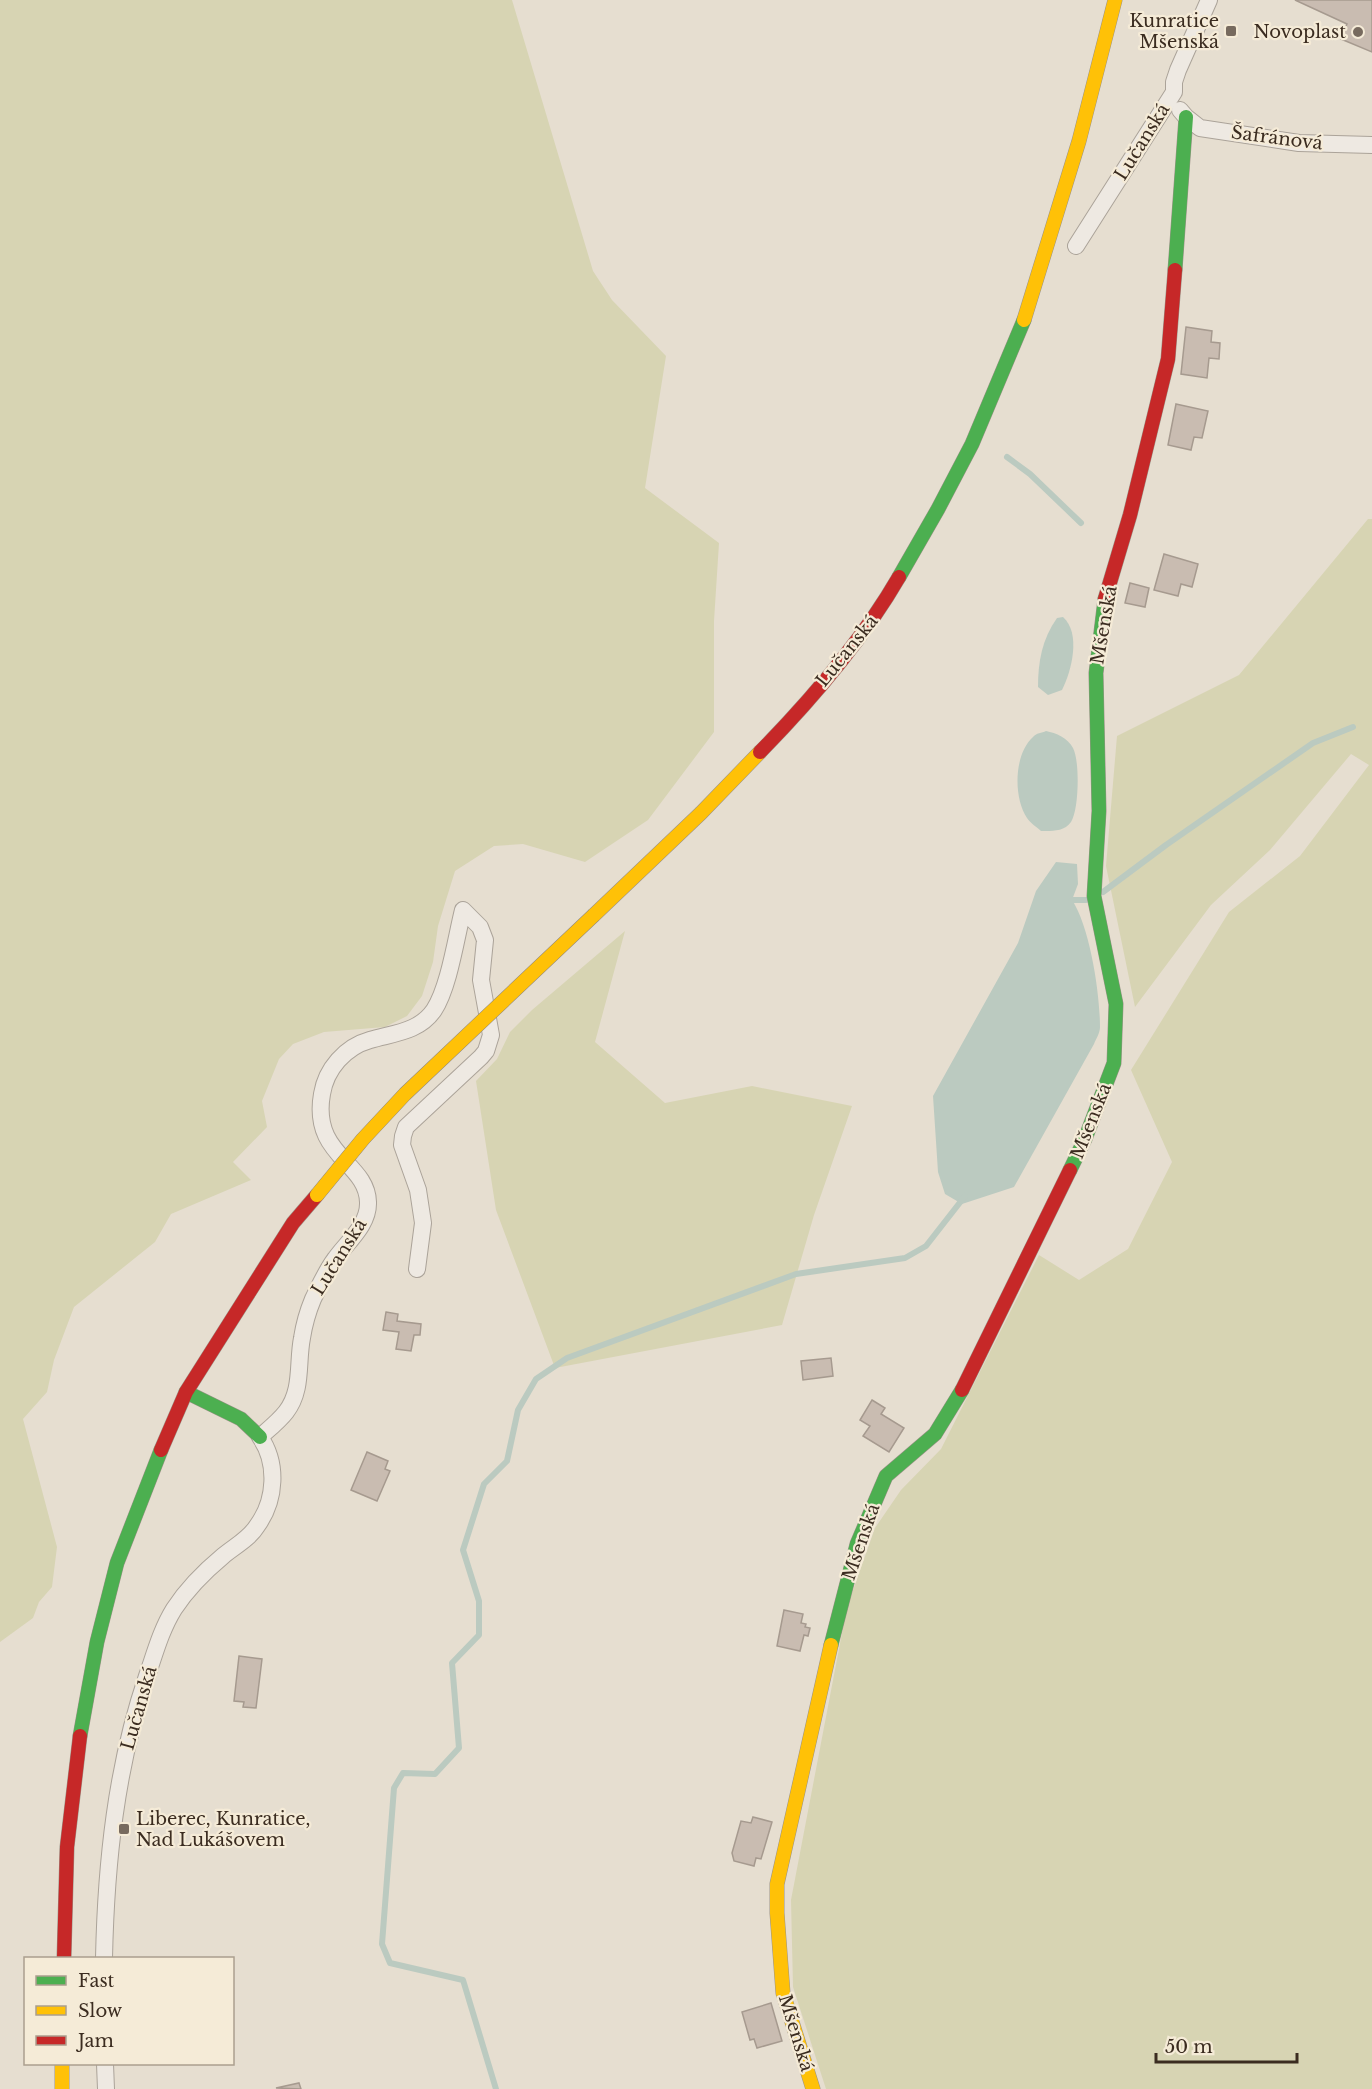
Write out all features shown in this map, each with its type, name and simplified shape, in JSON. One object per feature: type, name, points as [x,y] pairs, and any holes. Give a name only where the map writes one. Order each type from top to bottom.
[{"type":"main road","name":"Lučanská","points":[[64,1957],[67,1847],[76,1755],[97,1642],[117,1563],[148,1481],[186,1392],[293,1223],[363,1139],[405,1094],[701,813],[791,720],[877,614],[938,509],[972,444],[1021,330],[1079,141],[1115,0]]},
{"type":"main road","name":"Mšenská","points":[[813,2089],[783,1993],[777,1884],[839,1609],[857,1544],[886,1476],[935,1434],[959,1397],[1085,1139],[1114,1063],[1116,1004],[1094,896],[1099,811],[1096,673],[1103,608],[1130,515],[1168,359],[1186,117]]},
{"type":"main road","points":[[186,1392],[241,1419],[260,1437]]},
{"type":"main road","points":[[62,2065],[62,2089]]},
{"type":"street","name":"Lučanská","points":[[1076,246],[1174,92],[1178,70],[1209,0]]},
{"type":"street","name":"Mšenská","points":[[1174,92],[1178,107],[1186,117]]},
{"type":"street","name":"Šafránová","points":[[1186,117],[1200,128],[1299,143],[1372,145]]},
{"type":"street","name":"Lučanská","points":[[104,1957],[112,1831],[122,1769],[140,1696],[161,1634],[184,1594],[201,1576],[246,1539],[258,1526],[268,1506],[273,1486],[272,1466],[265,1444],[260,1437],[287,1412],[295,1397],[302,1338],[310,1305],[335,1259],[365,1219],[369,1204],[362,1180],[327,1141],[322,1127],[321,1095],[329,1071],[344,1055],[358,1045],[368,1040],[405,1032],[421,1023],[434,1011],[443,992],[463,910],[483,933],[481,980],[491,1035],[481,1057],[406,1127],[402,1145],[418,1190],[423,1222],[417,1269]]},
{"type":"street","points":[[105,2065],[106,2089]]},
{"type":"shaded area","points":[[0,0],[512,0],[593,271],[612,300],[666,356],[645,488],[719,543],[714,621],[714,732],[648,820],[585,862],[523,844],[494,846],[455,871],[438,926],[433,962],[422,996],[407,1016],[385,1027],[324,1032],[293,1044],[279,1059],[262,1101],[267,1127],[233,1162],[251,1180],[171,1214],[155,1242],[74,1307],[54,1360],[47,1392],[23,1419],[57,1547],[52,1587],[39,1602],[33,1618],[0,1642]]},
{"type":"shaded area","points":[[1368,519],[1372,519],[1372,2089],[826,2089],[793,1987],[791,1900],[847,1607],[875,1528],[901,1490],[941,1449],[1039,1255],[1079,1280],[1128,1249],[1172,1162],[1131,1070],[1229,912],[1300,856],[1369,765],[1351,754],[1270,850],[1211,905],[1135,1007],[1106,866],[1117,736],[1239,675]]},
{"type":"shaded area","points":[[1063,617],[1072,632],[1073,652],[1062,690],[1048,695],[1038,687],[1040,660],[1044,642],[1052,626],[1057,618]]},
{"type":"shaded area","points":[[1046,731],[1068,741],[1073,748],[1077,763],[1078,785],[1074,816],[1068,825],[1053,831],[1041,831],[1028,820],[1022,809],[1018,788],[1022,754],[1034,736]]},
{"type":"shaded area","points":[[1056,862],[1077,864],[1078,884],[1072,900],[1084,927],[1093,961],[1100,1013],[1099,1031],[1094,1044],[1014,1187],[962,1204],[945,1194],[938,1172],[933,1096],[1018,943],[1036,891]]},
{"type":"shaded area","points":[[625,931],[595,1042],[665,1103],[752,1086],[852,1106],[814,1215],[782,1325],[555,1368],[496,1210],[476,1081],[497,1059],[510,1032],[532,1010]]},
{"type":"building","name":"Novoplast","points":[[1295,0],[1372,0],[1372,52],[1341,39],[1347,24]]},
{"type":"building","points":[[1186,327],[1212,331],[1211,342],[1220,343],[1219,359],[1209,358],[1207,378],[1181,374]]},
{"type":"building","points":[[1176,404],[1208,411],[1202,438],[1194,437],[1191,450],[1168,445]]},
{"type":"building","points":[[1164,554],[1198,564],[1192,587],[1181,584],[1178,596],[1154,590]]},
{"type":"building","points":[[1130,583],[1149,588],[1145,607],[1125,603]]},
{"type":"building","points":[[386,1312],[398,1314],[397,1321],[421,1324],[420,1335],[414,1335],[411,1351],[396,1349],[399,1332],[383,1330]]},
{"type":"building","points":[[831,1358],[833,1376],[803,1380],[801,1361]]},
{"type":"building","points":[[872,1400],[885,1408],[881,1414],[904,1428],[889,1452],[863,1436],[870,1426],[860,1420]]},
{"type":"building","points":[[367,1452],[388,1461],[385,1469],[390,1471],[377,1501],[351,1490]]},
{"type":"building","points":[[784,1610],[803,1614],[801,1623],[810,1628],[808,1636],[804,1635],[800,1651],[777,1646]]},
{"type":"building","points":[[239,1656],[262,1659],[256,1708],[243,1707],[244,1702],[234,1701]]},
{"type":"building","points":[[753,1817],[772,1822],[761,1859],[756,1858],[754,1866],[734,1861],[732,1853],[741,1821],[751,1823]]},
{"type":"building","points":[[771,2003],[782,2041],[757,2048],[754,2039],[750,2040],[742,2012]]},
{"type":"building","points":[[299,2083],[301,2089],[276,2088]]},
{"type":"waterway","points":[[1007,457],[1030,474],[1081,523]]},
{"type":"waterway","points":[[1103,892],[1166,845],[1313,743],[1353,727]]},
{"type":"waterway","points":[[1070,907],[1072,900],[1086,900]]},
{"type":"waterway","points":[[496,2089],[463,1980],[390,1963],[382,1944],[394,1788],[403,1773],[435,1774],[459,1748],[452,1663],[479,1635],[479,1601],[463,1550],[484,1484],[507,1461],[518,1410],[536,1379],[567,1358],[796,1274],[905,1258],[926,1246],[965,1196]]},
{"type":"traffic: fast","points":[[1175,270],[1186,117]]},
{"type":"traffic: fast","points":[[899,577],[972,444],[1024,320]]},
{"type":"traffic: fast","points":[[1070,1170],[1085,1139],[1114,1063],[1116,1004],[1094,896],[1099,811],[1096,673],[1105,599]]},
{"type":"traffic: fast","points":[[831,1645],[857,1544],[886,1476],[935,1434],[962,1390]]},
{"type":"traffic: fast","points":[[186,1392],[241,1419],[260,1437]]},
{"type":"traffic: fast","points":[[80,1736],[97,1642],[117,1563],[161,1450]]},
{"type":"traffic: slow","points":[[1024,320],[1079,141],[1115,0]]},
{"type":"traffic: slow","points":[[594,915],[701,813],[760,752]]},
{"type":"traffic: slow","points":[[317,1195],[363,1139],[405,1094],[594,915]]},
{"type":"traffic: slow","points":[[813,2089],[783,1993],[777,1884],[831,1645]]},
{"type":"traffic: slow","points":[[62,2065],[62,2089]]},
{"type":"traffic: jam","points":[[1105,599],[1130,515],[1168,359],[1175,270]]},
{"type":"traffic: jam","points":[[760,752],[835,669],[869,624],[899,577]]},
{"type":"traffic: jam","points":[[962,1390],[1070,1170]]},
{"type":"traffic: jam","points":[[161,1450],[186,1392],[293,1223],[317,1195]]},
{"type":"traffic: jam","points":[[64,1957],[67,1847],[80,1736]]},
{"type":"place","name":"Kunratice Mšenská","points":[[1231,31]]},
{"type":"place","name":"Novoplast","points":[[1358,32]]},
{"type":"place","name":"Liberec, Kunratice, Nad Lukášovem","points":[[124,1829]]}]
